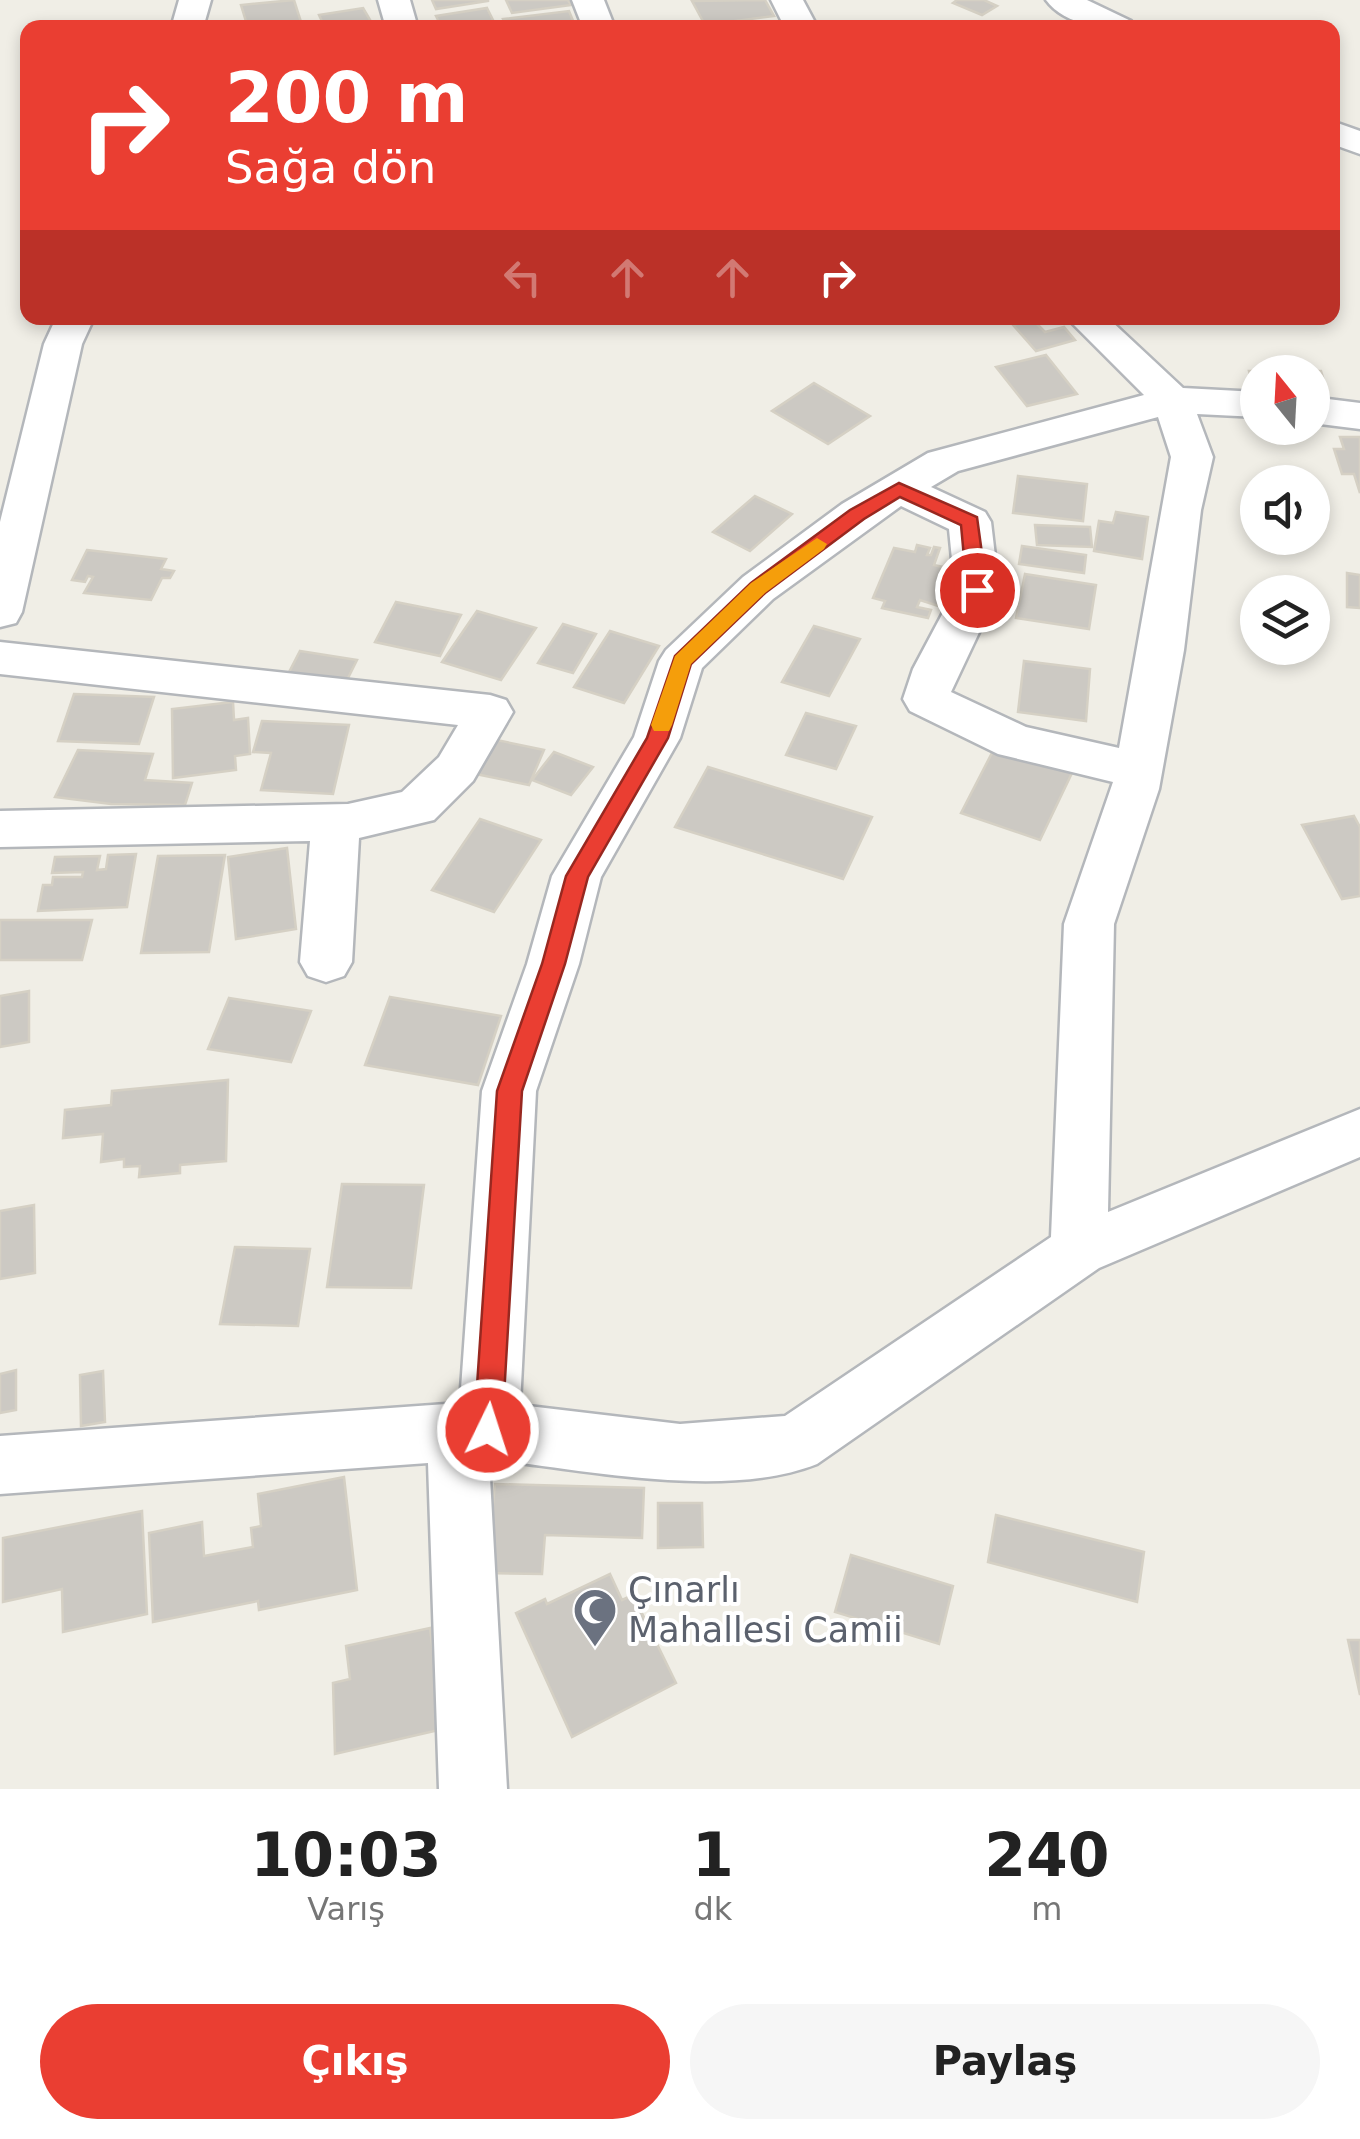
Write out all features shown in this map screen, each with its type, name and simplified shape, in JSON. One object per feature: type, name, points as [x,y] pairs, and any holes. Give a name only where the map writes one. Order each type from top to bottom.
[{"type":"street","points":[[1062,0],[1103,20]]},
{"type":"street","points":[[0,612],[63,344],[71,325]]},
{"type":"street","points":[[1079,1250],[1088,924],[1138,770],[1192,457],[1172,400],[1093,325]]},
{"type":"street","points":[[473,1789],[472,1432],[509,1091],[553,964],[577,876],[657,738],[682,661],[758,588],[857,514],[943,462],[1172,400],[1240,404]]},
{"type":"street","points":[[1330,412],[1360,416]]},
{"type":"street","points":[[899,489],[970,522],[977,590],[936,669],[926,699],[1015,742],[1138,770]]},
{"type":"street","points":[[0,658],[490,712],[456,769],[418,807],[336,822],[0,829]]},
{"type":"street","points":[[326,962],[336,822]]},
{"type":"street","points":[[0,1466],[472,1432],[680,1453],[795,1444],[1079,1250],[1360,1132]]},
{"type":"building","points":[[294,0],[300,20],[246,20],[241,5]]},
{"type":"building","points":[[432,0],[488,0],[488,1],[436,9]]},
{"type":"building","points":[[506,0],[568,0],[571,5],[512,13]]},
{"type":"building","points":[[765,0],[774,16],[702,20],[692,1]]},
{"type":"building","points":[[984,0],[997,6],[982,15],[953,3]]},
{"type":"building","points":[[363,8],[370,20],[321,20],[319,15]]},
{"type":"building","points":[[487,8],[493,20],[438,20],[436,16]]},
{"type":"building","points":[[569,11],[573,20],[503,20]]},
{"type":"building","points":[[1013,325],[1038,325],[1045,332],[1064,327],[1075,340],[1036,351]]},
{"type":"building","points":[[1046,355],[1077,394],[1027,406],[996,367]]},
{"type":"building","points":[[814,383],[870,416],[828,444],[772,411]]},
{"type":"building","points":[[1340,437],[1360,437],[1360,493],[1354,474],[1342,474],[1334,449],[1344,449]]},
{"type":"building","points":[[1018,476],[1087,484],[1083,521],[1013,513]]},
{"type":"building","points":[[755,496],[792,514],[750,551],[713,532]]},
{"type":"building","points":[[1116,512],[1148,517],[1142,559],[1094,551],[1099,521],[1113,523]]},
{"type":"building","points":[[1035,525],[1090,527],[1092,547],[1037,545]]},
{"type":"building","points":[[917,545],[930,548],[927,555],[931,555],[934,547],[940,548],[934,565],[952,569],[938,606],[920,600],[917,607],[931,610],[928,618],[882,608],[885,601],[873,598],[894,548],[915,552]]},
{"type":"building","points":[[1022,546],[1086,555],[1084,573],[1019,564]]},
{"type":"building","points":[[87,550],[166,559],[161,569],[174,571],[170,578],[162,578],[151,600],[84,593],[93,577],[88,576],[85,582],[72,580]]},
{"type":"building","points":[[1347,573],[1360,575],[1360,608],[1347,607]]},
{"type":"building","points":[[1025,574],[1096,585],[1089,629],[1016,618]]},
{"type":"building","points":[[396,602],[461,615],[440,656],[375,642]]},
{"type":"building","points":[[477,611],[536,628],[501,680],[442,662]]},
{"type":"building","points":[[563,624],[596,634],[573,673],[538,663]]},
{"type":"building","points":[[814,626],[860,639],[829,696],[782,682]]},
{"type":"building","points":[[610,631],[659,646],[624,703],[574,687]]},
{"type":"building","points":[[300,651],[357,660],[344,686],[287,676]]},
{"type":"building","points":[[1024,661],[1090,669],[1086,721],[1018,712]]},
{"type":"building","points":[[74,694],[154,697],[139,744],[58,741]]},
{"type":"building","points":[[233,702],[234,720],[248,718],[250,754],[235,756],[236,770],[173,778],[172,709]]},
{"type":"building","points":[[806,713],[856,726],[836,769],[786,755]]},
{"type":"building","points":[[262,721],[349,725],[333,794],[261,790],[271,753],[253,752]]},
{"type":"building","points":[[487,738],[544,750],[529,785],[471,773]]},
{"type":"building","points":[[995,747],[1072,773],[1040,840],[961,813]]},
{"type":"building","points":[[78,750],[153,754],[145,780],[192,783],[185,805],[111,804],[55,797]]},
{"type":"building","points":[[554,752],[593,767],[571,795],[532,780]]},
{"type":"building","points":[[708,767],[872,817],[843,879],[675,827]]},
{"type":"building","points":[[1354,816],[1360,827],[1360,896],[1342,899],[1302,825]]},
{"type":"building","points":[[480,819],[541,840],[494,912],[432,890]]},
{"type":"building","points":[[287,848],[296,929],[236,939],[228,857]]},
{"type":"building","points":[[136,854],[127,907],[38,911],[43,885],[52,885],[53,877],[82,877],[83,872],[52,873],[55,857],[100,856],[97,870],[106,869],[108,855]]},
{"type":"building","points":[[225,855],[209,952],[141,953],[158,856]]},
{"type":"building","points":[[0,920],[92,920],[82,960],[0,960]]},
{"type":"building","points":[[29,991],[29,1042],[0,1047],[0,996]]},
{"type":"building","points":[[390,997],[501,1016],[478,1085],[365,1065]]},
{"type":"building","points":[[229,998],[311,1011],[291,1062],[208,1049]]},
{"type":"building","points":[[228,1080],[226,1161],[180,1165],[180,1173],[139,1177],[140,1166],[124,1167],[124,1159],[101,1162],[103,1134],[63,1138],[65,1110],[111,1105],[112,1091]]},
{"type":"building","points":[[342,1184],[424,1185],[411,1288],[327,1287]]},
{"type":"building","points":[[34,1205],[35,1273],[0,1279],[0,1211]]},
{"type":"building","points":[[235,1247],[310,1249],[298,1326],[220,1324]]},
{"type":"building","points":[[16,1370],[16,1410],[0,1413],[0,1374]]},
{"type":"building","points":[[103,1371],[105,1422],[81,1426],[80,1375]]},
{"type":"building","points":[[344,1477],[357,1590],[259,1610],[258,1601],[153,1622],[149,1533],[202,1522],[204,1556],[253,1547],[251,1528],[261,1526],[258,1494]]},
{"type":"building","points":[[495,1484],[644,1488],[642,1538],[545,1535],[542,1574],[486,1573]]},
{"type":"building","points":[[658,1503],[702,1503],[703,1547],[658,1548]]},
{"type":"building","points":[[142,1511],[147,1614],[63,1632],[62,1589],[3,1602],[3,1538]]},
{"type":"building","points":[[996,1515],[1144,1552],[1137,1602],[988,1562]]},
{"type":"building","points":[[851,1555],[953,1586],[939,1644],[835,1612]]},
{"type":"building","name":"Çınarlı Mahallesi Camii","points":[[610,1574],[622,1600],[633,1595],[676,1683],[572,1737],[516,1613],[545,1599],[547,1604]]},
{"type":"building","points":[[430,1628],[443,1729],[335,1754],[333,1683],[350,1679],[346,1646]]},
{"type":"building","points":[[1348,1640],[1360,1640],[1360,1695]]},
{"type":"slow traffic","points":[[661,725],[682,661],[758,588],[817,544]]},
{"type":"place","name":"Çınarlı Mahallesi Camii","points":[[595,1648]]},
{"type":"route","points":[[488,1430],[509,1091],[553,964],[577,876],[657,738],[682,661],[758,588],[857,514],[899,489],[970,522],[977,590]]}]
